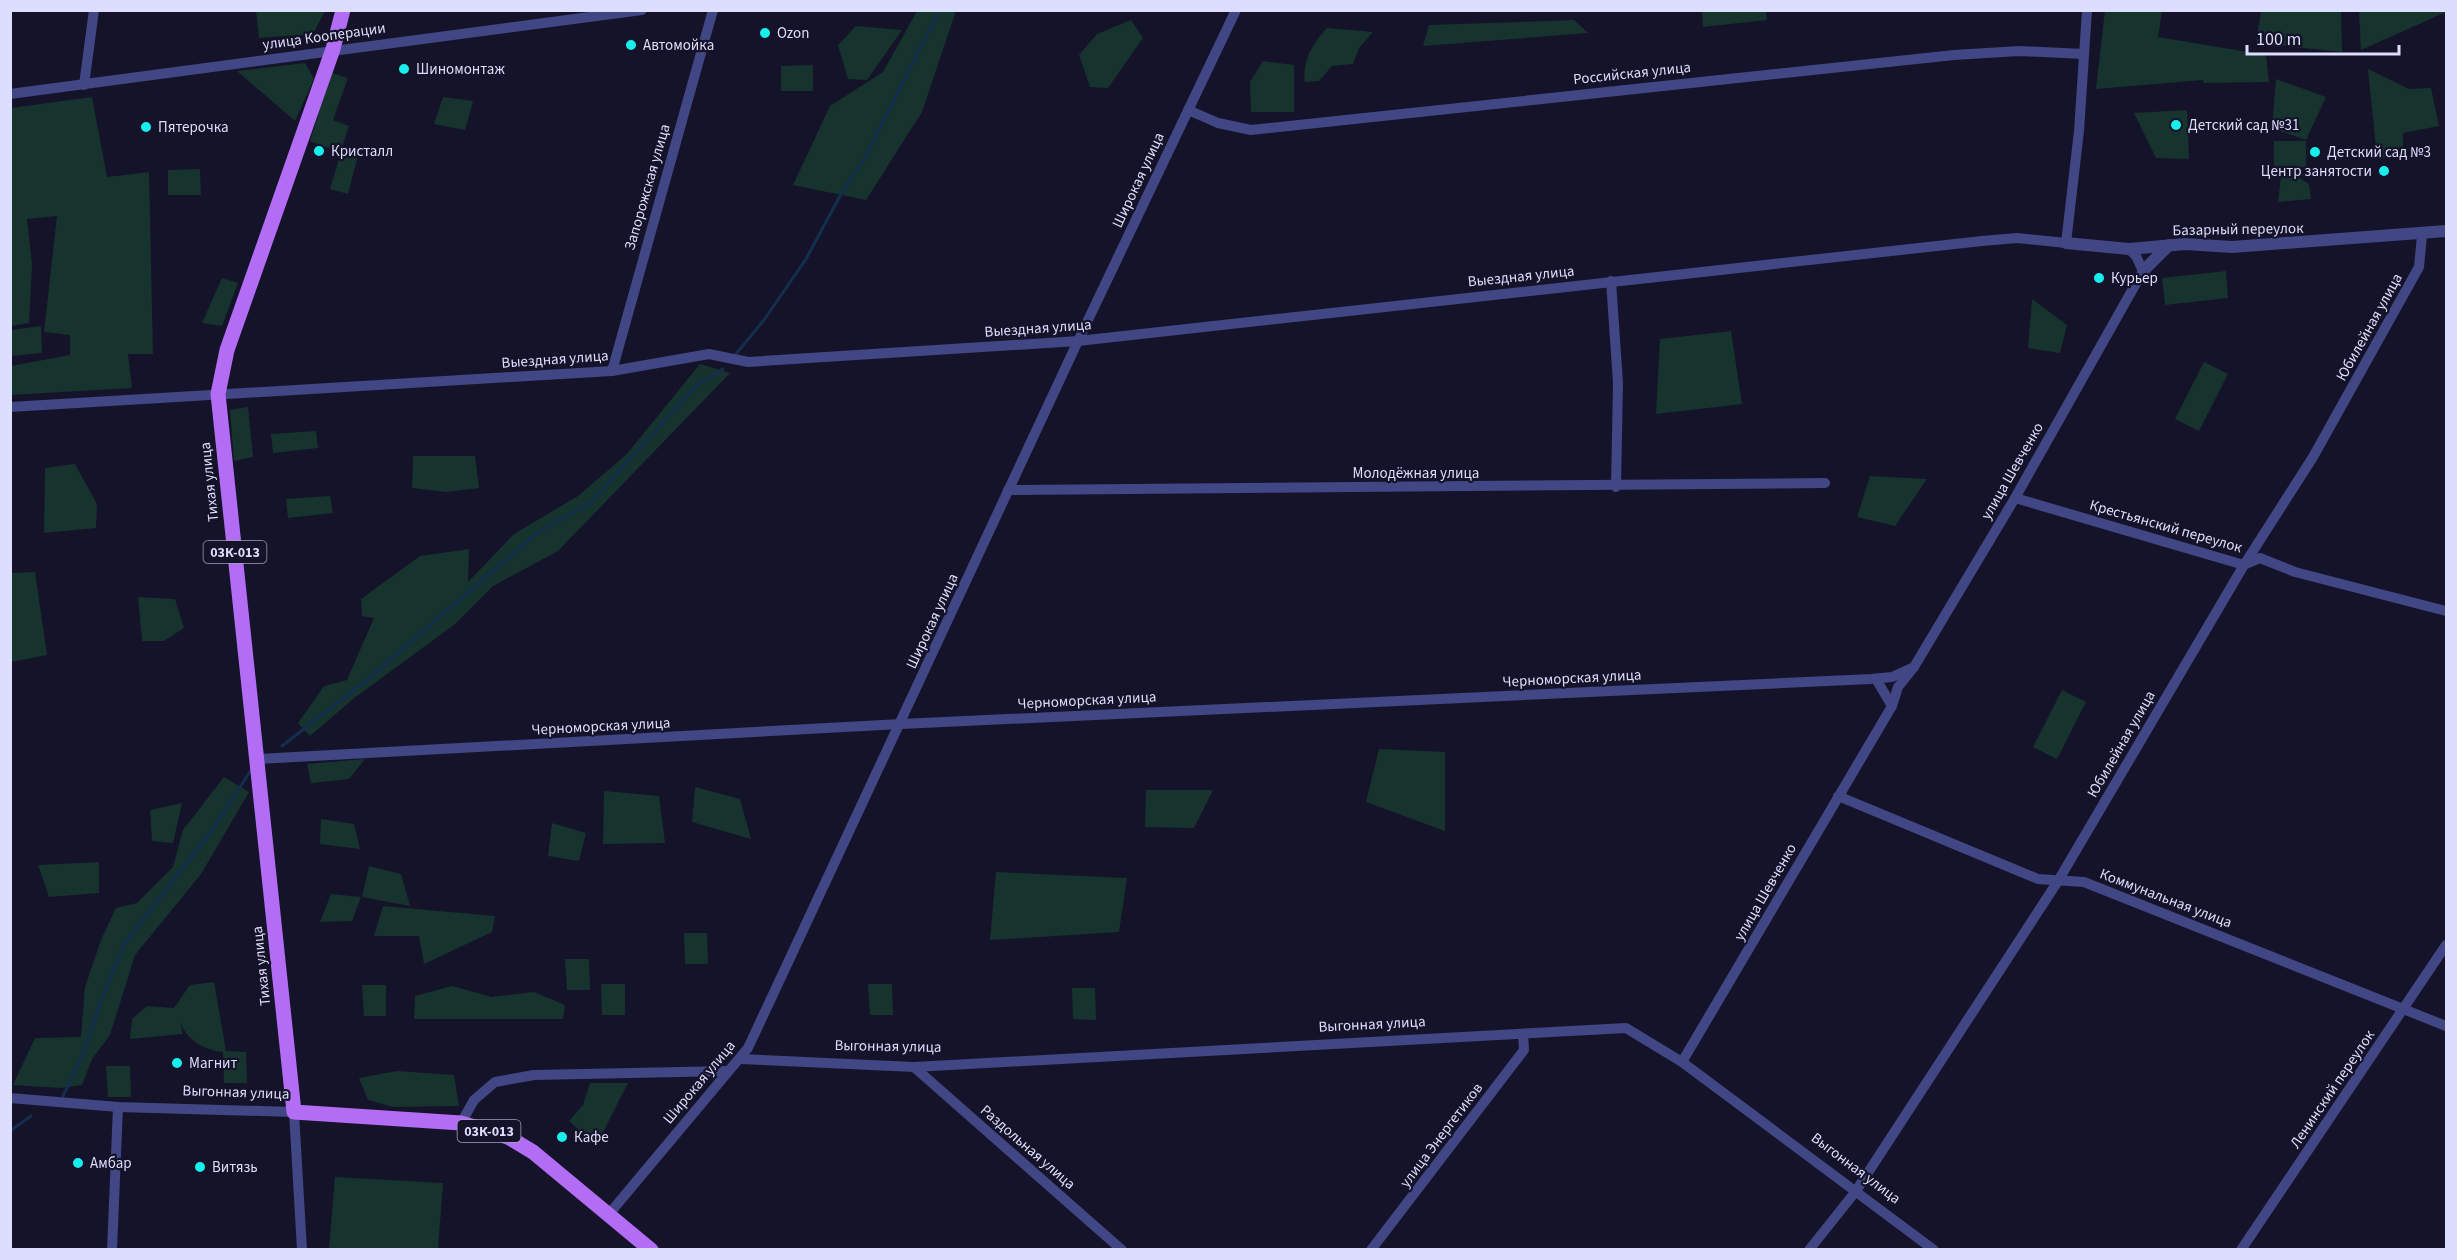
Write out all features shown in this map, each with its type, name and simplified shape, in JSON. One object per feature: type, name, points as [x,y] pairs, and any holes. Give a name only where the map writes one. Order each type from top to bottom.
[{"type":"main road","name":"Тихая улица","points":[[294,1112],[218,394],[227,350],[333,49],[343,10]]},
{"type":"main road","name":"Выгонная улица","points":[[294,1112],[461,1123],[508,1137],[533,1152],[649,1248]]},
{"type":"street","points":[[84,85],[94,10]]},
{"type":"street","name":"улица Кооперации","points":[[10,94],[333,49],[642,10]]},
{"type":"street","name":"Запорожская улица","points":[[612,371],[713,10]]},
{"type":"street","name":"Широкая улица","points":[[609,1214],[748,1048],[1078,341],[1236,10]]},
{"type":"street","points":[[2066,243],[2079,131],[2087,10]]},
{"type":"street","name":"Российская улица","points":[[1188,110],[1218,123],[1251,130],[1920,58],[2019,51],[2084,54]]},
{"type":"street","name":"Базарный переулок","points":[[2066,243],[2129,249],[2169,245],[2232,247],[2422,235],[2446,231]]},
{"type":"street","name":"Юбилейная улица","points":[[1809,1250],[1856,1191],[2058,881],[2244,564],[2313,457],[2419,267],[2422,235]]},
{"type":"street","name":"Выездная улица","points":[[10,407],[612,371],[709,354],[748,362],[1078,341],[1982,241],[2017,238],[2066,243]]},
{"type":"street","points":[[2129,249],[2136,256],[2143,271],[2169,245]]},
{"type":"street","name":"улица Шевченко","points":[[1682,1062],[1892,706],[1898,687],[1914,667],[2014,498],[2143,271]]},
{"type":"street","points":[[1611,281],[1618,383],[1616,487]]},
{"type":"street","name":"Молодёжная улица","points":[[1008,490],[1616,487],[1825,483]]},
{"type":"street","name":"Крестьянский переулок","points":[[2014,498],[2244,564],[2260,558],[2295,572],[2446,611]]},
{"type":"street","name":"Черноморская улица","points":[[258,759],[901,724],[1876,678],[1892,677],[1914,667]]},
{"type":"street","points":[[1876,678],[1892,706]]},
{"type":"street","name":"Коммунальная улица","points":[[1838,796],[2038,879],[2084,882],[2406,1007],[2446,1026]]},
{"type":"street","name":"Ленинский переулок","points":[[2241,1250],[2446,945]]},
{"type":"street","name":"Выгонная улица","points":[[740,1059],[914,1067],[1626,1028],[1682,1062],[1934,1250]]},
{"type":"street","name":"улица Энергетиков","points":[[1371,1250],[1524,1050],[1523,1034]]},
{"type":"street","name":"Раздольная улица","points":[[914,1067],[1122,1250]]},
{"type":"street","points":[[461,1123],[474,1100],[495,1082],[534,1075],[728,1071]]},
{"type":"street","name":"Выгонная улица","points":[[10,1098],[118,1107],[294,1112]]},
{"type":"street","points":[[112,1250],[118,1107]]},
{"type":"street","points":[[294,1112],[302,1250]]},
{"type":"green space","points":[[256,10],[325,11],[313,34],[259,38]]},
{"type":"green space","points":[[2105,10],[2162,11],[2158,37],[2266,55],[2269,82],[2204,83],[2203,80],[2096,89]]},
{"type":"green space","points":[[2446,10],[2446,12],[2361,50],[2359,11]]},
{"type":"green space","points":[[917,11],[956,11],[922,112],[866,200],[793,185],[830,106],[883,72]]},
{"type":"green space","points":[[1702,11],[1766,11],[1767,20],[1703,27]]},
{"type":"green space","points":[[2261,11],[2341,11],[2342,52],[2256,43]]},
{"type":"green space","points":[[1131,20],[1143,38],[1108,88],[1090,87],[1079,55],[1097,34]]},
{"type":"green space","points":[[1574,20],[1588,33],[1423,46],[1429,25]]},
{"type":"green space","points":[[856,26],[902,30],[867,80],[848,79],[838,45]]},
{"type":"green space","points":[[1327,28],[1373,32],[1359,48],[1353,64],[1332,66],[1319,81],[1305,82],[1307,60],[1317,40]]},
{"type":"green space","points":[[1263,61],[1294,65],[1294,112],[1251,112],[1250,82]]},
{"type":"green space","points":[[305,63],[314,79],[295,121],[237,71]]},
{"type":"green space","points":[[813,65],[813,91],[781,91],[781,66]]},
{"type":"green space","points":[[2368,69],[2409,89],[2431,88],[2439,126],[2403,133],[2403,157],[2377,158]]},
{"type":"green space","points":[[332,73],[348,78],[333,120],[349,126],[342,147],[359,151],[348,194],[330,189],[341,152],[310,141],[318,115],[315,113]]},
{"type":"green space","points":[[2276,79],[2326,97],[2306,140],[2272,128]]},
{"type":"green space","points":[[92,97],[107,177],[149,172],[153,354],[128,354],[132,388],[11,395],[11,366],[70,355],[70,335],[44,332],[57,216],[27,219],[32,265],[29,323],[11,326],[11,108]]},
{"type":"green space","points":[[443,97],[473,101],[465,130],[434,124]]},
{"type":"green space","points":[[2187,110],[2189,159],[2156,158],[2134,113]]},
{"type":"green space","points":[[2274,141],[2306,141],[2306,167],[2274,167]]},
{"type":"green space","points":[[2282,167],[2309,184],[2311,199],[2278,202]]},
{"type":"green space","points":[[200,169],[201,195],[168,195],[168,170]]},
{"type":"green space","points":[[2226,271],[2228,298],[2165,305],[2162,278]]},
{"type":"green space","points":[[222,278],[238,283],[222,326],[202,323]]},
{"type":"green space","points":[[2032,299],[2067,325],[2060,353],[2028,348]]},
{"type":"green space","points":[[41,326],[42,353],[11,356],[11,330]]},
{"type":"green space","points":[[1731,331],[1742,404],[1656,414],[1660,339]]},
{"type":"green space","points":[[2204,362],[2228,374],[2199,431],[2175,419]]},
{"type":"green space","points":[[700,364],[730,373],[558,551],[493,586],[455,624],[353,699],[310,736],[298,723],[324,686],[347,680],[374,618],[362,616],[361,599],[420,556],[469,549],[468,582],[514,534],[578,496],[626,455]]},
{"type":"green space","points":[[248,407],[253,457],[234,461],[230,410]]},
{"type":"green space","points":[[316,431],[318,448],[273,453],[271,434]]},
{"type":"green space","points":[[413,456],[475,456],[479,488],[446,492],[412,488]]},
{"type":"green space","points":[[75,464],[97,504],[96,528],[44,533],[45,468]]},
{"type":"green space","points":[[1870,476],[1927,479],[1895,526],[1857,517]]},
{"type":"green space","points":[[330,496],[333,513],[288,518],[286,499]]},
{"type":"green space","points":[[35,572],[47,655],[11,662],[11,573]]},
{"type":"green space","points":[[138,597],[175,599],[184,628],[164,641],[142,641]]},
{"type":"green space","points":[[2062,690],[2086,702],[2057,759],[2033,747]]},
{"type":"green space","points":[[1379,749],[1445,752],[1445,831],[1366,802]]},
{"type":"green space","points":[[365,759],[349,779],[311,783],[307,764]]},
{"type":"green space","points":[[224,777],[249,792],[201,874],[135,955],[110,1035],[92,1059],[82,1085],[60,1088],[13,1085],[35,1038],[81,1037],[85,987],[101,940],[116,908],[137,903],[173,867],[183,830]]},
{"type":"green space","points":[[695,787],[740,799],[751,839],[692,822]]},
{"type":"green space","points":[[1146,790],[1213,790],[1194,828],[1145,827]]},
{"type":"green space","points":[[604,791],[659,796],[665,843],[603,844]]},
{"type":"green space","points":[[182,803],[173,843],[152,841],[150,810]]},
{"type":"green space","points":[[321,819],[354,824],[360,849],[320,844]]},
{"type":"green space","points":[[552,823],[586,833],[579,861],[548,856]]},
{"type":"green space","points":[[99,862],[99,893],[49,897],[38,865]]},
{"type":"green space","points":[[369,866],[401,874],[410,906],[362,897]]},
{"type":"green space","points":[[996,872],[1127,878],[1119,932],[990,940]]},
{"type":"green space","points":[[331,894],[361,897],[352,921],[320,922]]},
{"type":"green space","points":[[383,906],[495,916],[492,932],[424,964],[419,936],[374,936]]},
{"type":"green space","points":[[684,933],[707,933],[708,964],[685,964]]},
{"type":"green space","points":[[565,959],[589,959],[590,990],[567,990]]},
{"type":"green space","points":[[214,982],[226,1051],[246,1052],[247,1083],[224,1083],[223,1052],[197,1043],[187,1034],[180,1022],[183,1034],[130,1039],[132,1019],[147,1006],[174,1008],[190,985]]},
{"type":"green space","points":[[601,984],[625,984],[625,1015],[602,1015]]},
{"type":"green space","points":[[868,984],[892,984],[893,1015],[870,1015]]},
{"type":"green space","points":[[362,985],[386,985],[386,1016],[364,1016]]},
{"type":"green space","points":[[452,986],[492,997],[534,992],[565,1005],[563,1019],[414,1019],[415,996]]},
{"type":"green space","points":[[1072,988],[1095,988],[1096,1020],[1073,1019]]},
{"type":"green space","points":[[106,1066],[130,1066],[131,1097],[108,1097]]},
{"type":"green space","points":[[397,1071],[454,1075],[459,1106],[393,1107],[368,1100],[359,1078]]},
{"type":"green space","points":[[590,1083],[628,1083],[596,1146],[569,1121],[583,1105]]},
{"type":"green space","points":[[335,1177],[443,1183],[438,1249],[329,1249]]},
{"type":"waterway","points":[[736,354],[764,320],[806,259],[841,194],[864,159],[940,10]]},
{"type":"waterway","points":[[282,746],[369,678],[537,533],[590,503],[696,386],[723,369]]},
{"type":"waterway","points":[[63,1096],[83,1054],[101,1000],[125,943],[213,829],[251,770]]},
{"type":"waterway","points":[[10,1131],[31,1116]]},
{"type":"place","name":"Ozon","points":[[765,33]]},
{"type":"place","name":"Автомойка","points":[[631,45]]},
{"type":"place","name":"Шиномонтаж","points":[[404,69]]},
{"type":"place","name":"Детский сад №31","points":[[2176,125]]},
{"type":"place","name":"Пятерочка","points":[[146,127]]},
{"type":"place","name":"Кристалл","points":[[319,151]]},
{"type":"place","name":"Детский сад №3","points":[[2315,152]]},
{"type":"place","name":"Центр занятости","points":[[2384,171]]},
{"type":"place","name":"Курьер","points":[[2099,278]]},
{"type":"place","name":"Магнит","points":[[177,1063]]},
{"type":"place","name":"Кафе","points":[[562,1137]]},
{"type":"place","name":"Амбар","points":[[78,1163]]},
{"type":"place","name":"Витязь","points":[[200,1167]]}]
